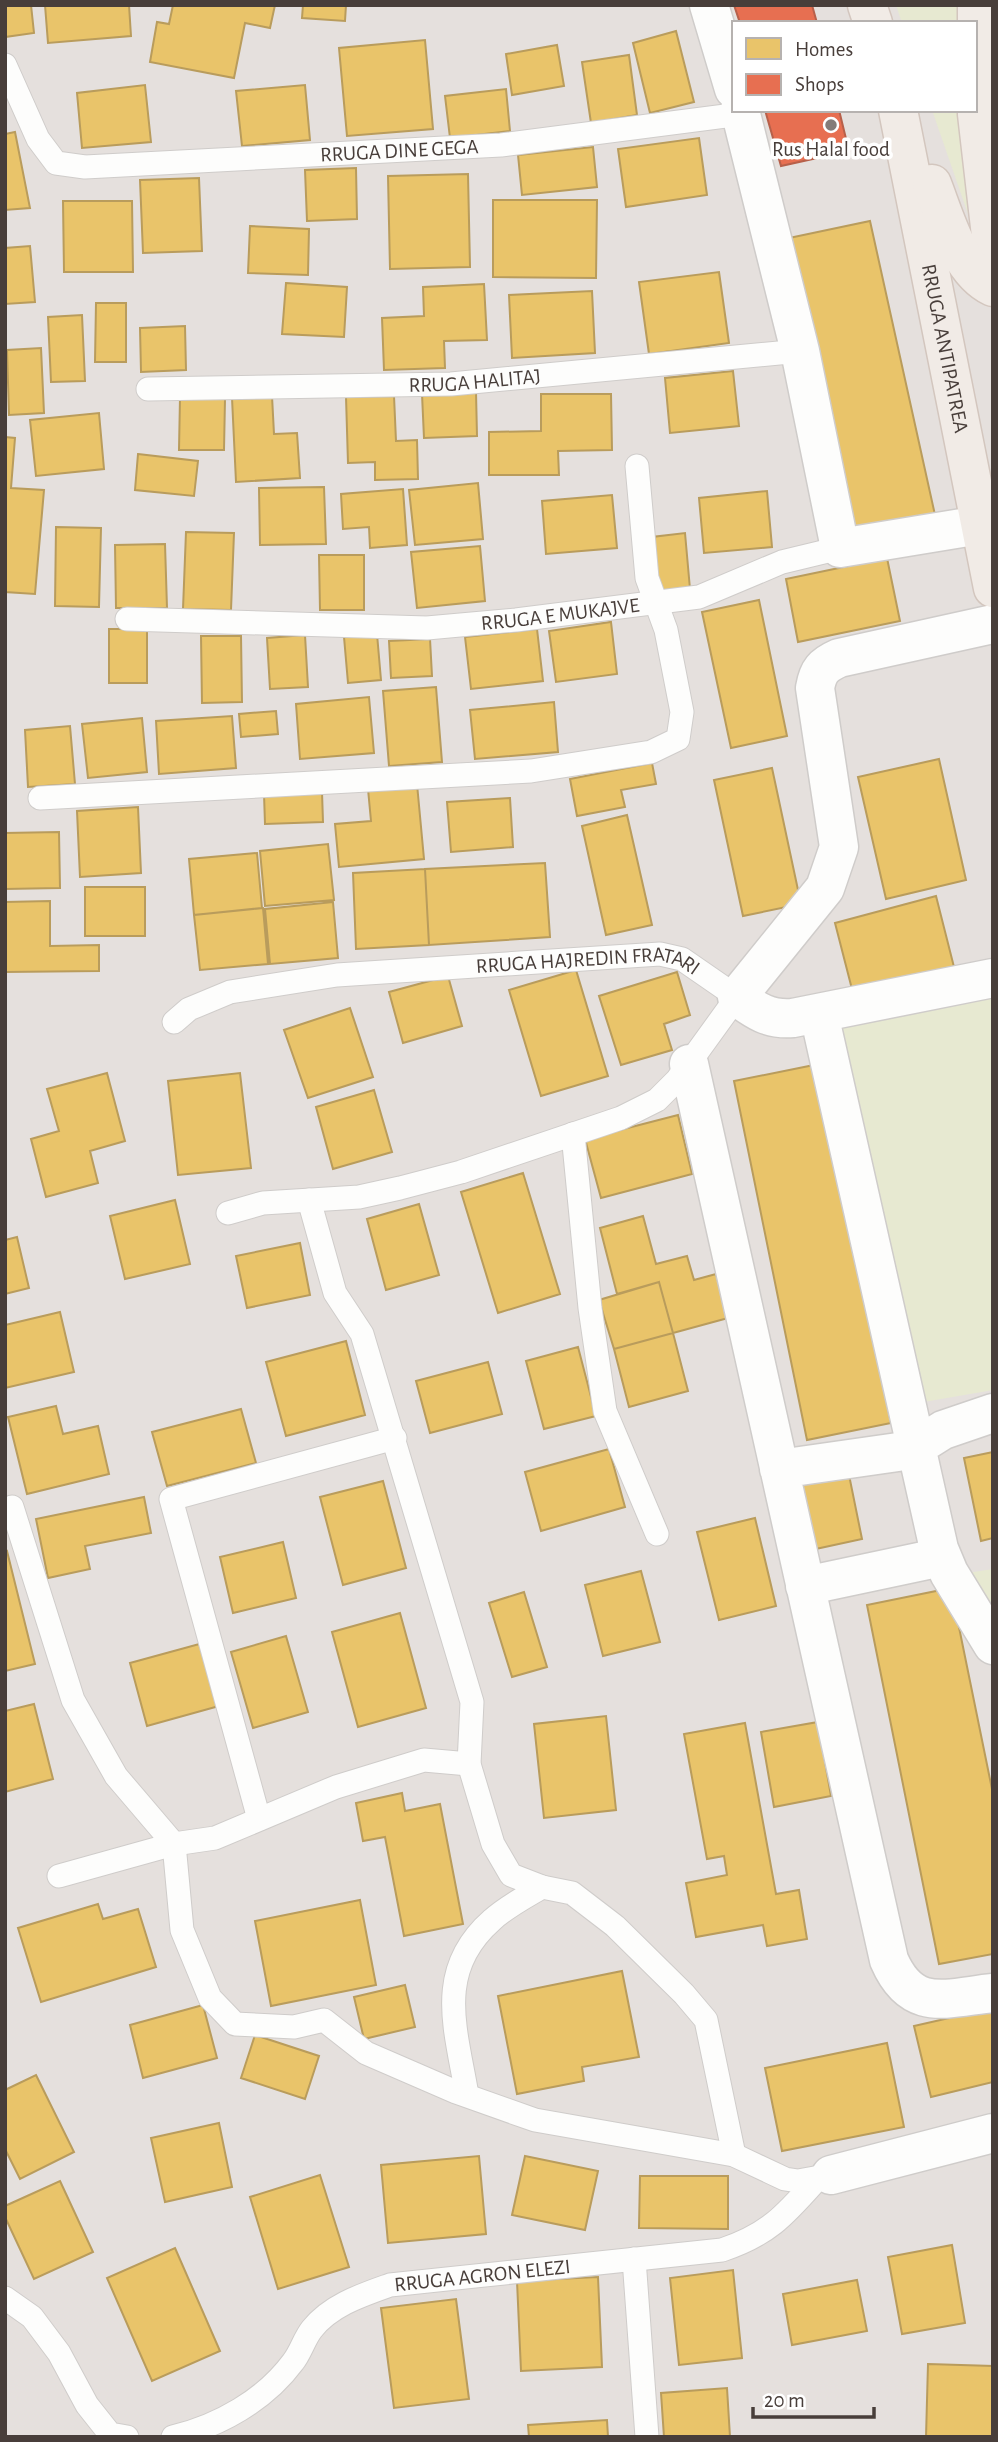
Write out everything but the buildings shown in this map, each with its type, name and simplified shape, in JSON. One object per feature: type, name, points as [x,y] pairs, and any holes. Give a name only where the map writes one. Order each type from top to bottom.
[{"type":"main road","points":[[977,5],[977,114],[993,253]]},
{"type":"main road","points":[[901,122],[927,171],[966,261],[981,282],[993,287]]},
{"type":"main road","name":"RRUGA ANTIPATREA","points":[[901,122],[993,588]]},
{"type":"street","points":[[709,5],[732,84]]},
{"type":"street","points":[[740,112],[800,351],[840,548]]},
{"type":"street","name":"RRUGA E MUKAJVE","points":[[840,548],[980,524]]},
{"type":"street","points":[[737,997],[825,888],[834,869],[839,847],[837,822],[815,688],[817,673],[839,658],[993,624]]},
{"type":"street","name":"RRUGA HAJREDIN FRATARI","points":[[737,997],[760,1014],[777,1019],[819,1014],[993,978]]},
{"type":"street","points":[[819,1014],[942,1557],[993,1645]]},
{"type":"street","points":[[689,1064],[889,1960],[898,1980],[914,1994],[933,1999],[993,1993]]},
{"type":"street","points":[[779,1469],[898,1452],[916,1447],[943,1430],[993,1413]]},
{"type":"street","points":[[806,1586],[942,1557]]},
{"type":"street","points":[[825,2176],[992,2134]]},
{"type":"lane","name":"RRUGA DINE GEGA","points":[[5,65],[38,139],[55,163],[85,167],[501,145],[732,106]]},
{"type":"lane","name":"RRUGA HALITAJ","points":[[148,389],[451,384],[800,351]]},
{"type":"lane","points":[[40,798],[531,771],[651,751],[678,739],[682,712],[666,630],[647,578],[637,466]]},
{"type":"lane","name":"RRUGA E MUKAJVE","points":[[127,619],[428,628],[699,597],[782,562],[840,548]]},
{"type":"lane","name":"RRUGA HAJREDIN FRATARI","points":[[174,1022],[188,1009],[230,992],[337,975],[660,954],[682,960],[737,997]]},
{"type":"lane","points":[[228,1213],[263,1202],[359,1196],[400,1188],[461,1172],[621,1118],[657,1100],[689,1064],[737,997]]},
{"type":"lane","points":[[573,1134],[590,1308],[605,1411],[657,1534]]},
{"type":"lane","points":[[309,1200],[335,1293],[362,1334],[472,1702],[470,1764],[493,1844],[511,1875],[542,1887],[572,1893],[615,1926],[684,1994],[706,2020],[734,2155]]},
{"type":"lane","points":[[259,1819],[171,1499],[395,1438]]},
{"type":"lane","points":[[12,1507],[73,1700],[116,1776],[174,1844],[182,1930],[209,1998],[235,2024],[295,2027],[324,2020],[366,2053],[535,2120],[734,2155],[785,2179],[825,2176]]},
{"type":"lane","points":[[59,1877],[174,1844],[215,1838],[336,1787],[424,1760],[470,1764]]},
{"type":"lane","points":[[467,2095],[452,2004],[457,1968],[472,1940],[494,1918],[542,1887]]},
{"type":"lane","name":"RRUGA AGRON ELEZI","points":[[173,2437],[203,2429],[266,2393],[294,2361],[312,2328],[347,2300],[390,2285],[722,2250],[754,2239],[825,2176]]},
{"type":"lane","points":[[634,2259],[647,2437]]},
{"type":"lane","points":[[5,2298],[33,2317],[59,2353],[87,2406],[115,2436]]},
{"type":"shaded area","points":[[5,5],[993,5],[993,2437],[5,2437]]},
{"type":"green space","points":[[896,5],[957,5],[958,21],[901,21]]},
{"type":"green space","points":[[933,112],[962,112],[968,214]]},
{"type":"green space","points":[[993,995],[993,1390],[918,1403],[831,1023]]},
{"type":"green space","points":[[993,1569],[993,1628],[961,1574]]},
{"type":"place","name":"Rus Halal food","points":[[831,125]]}]
